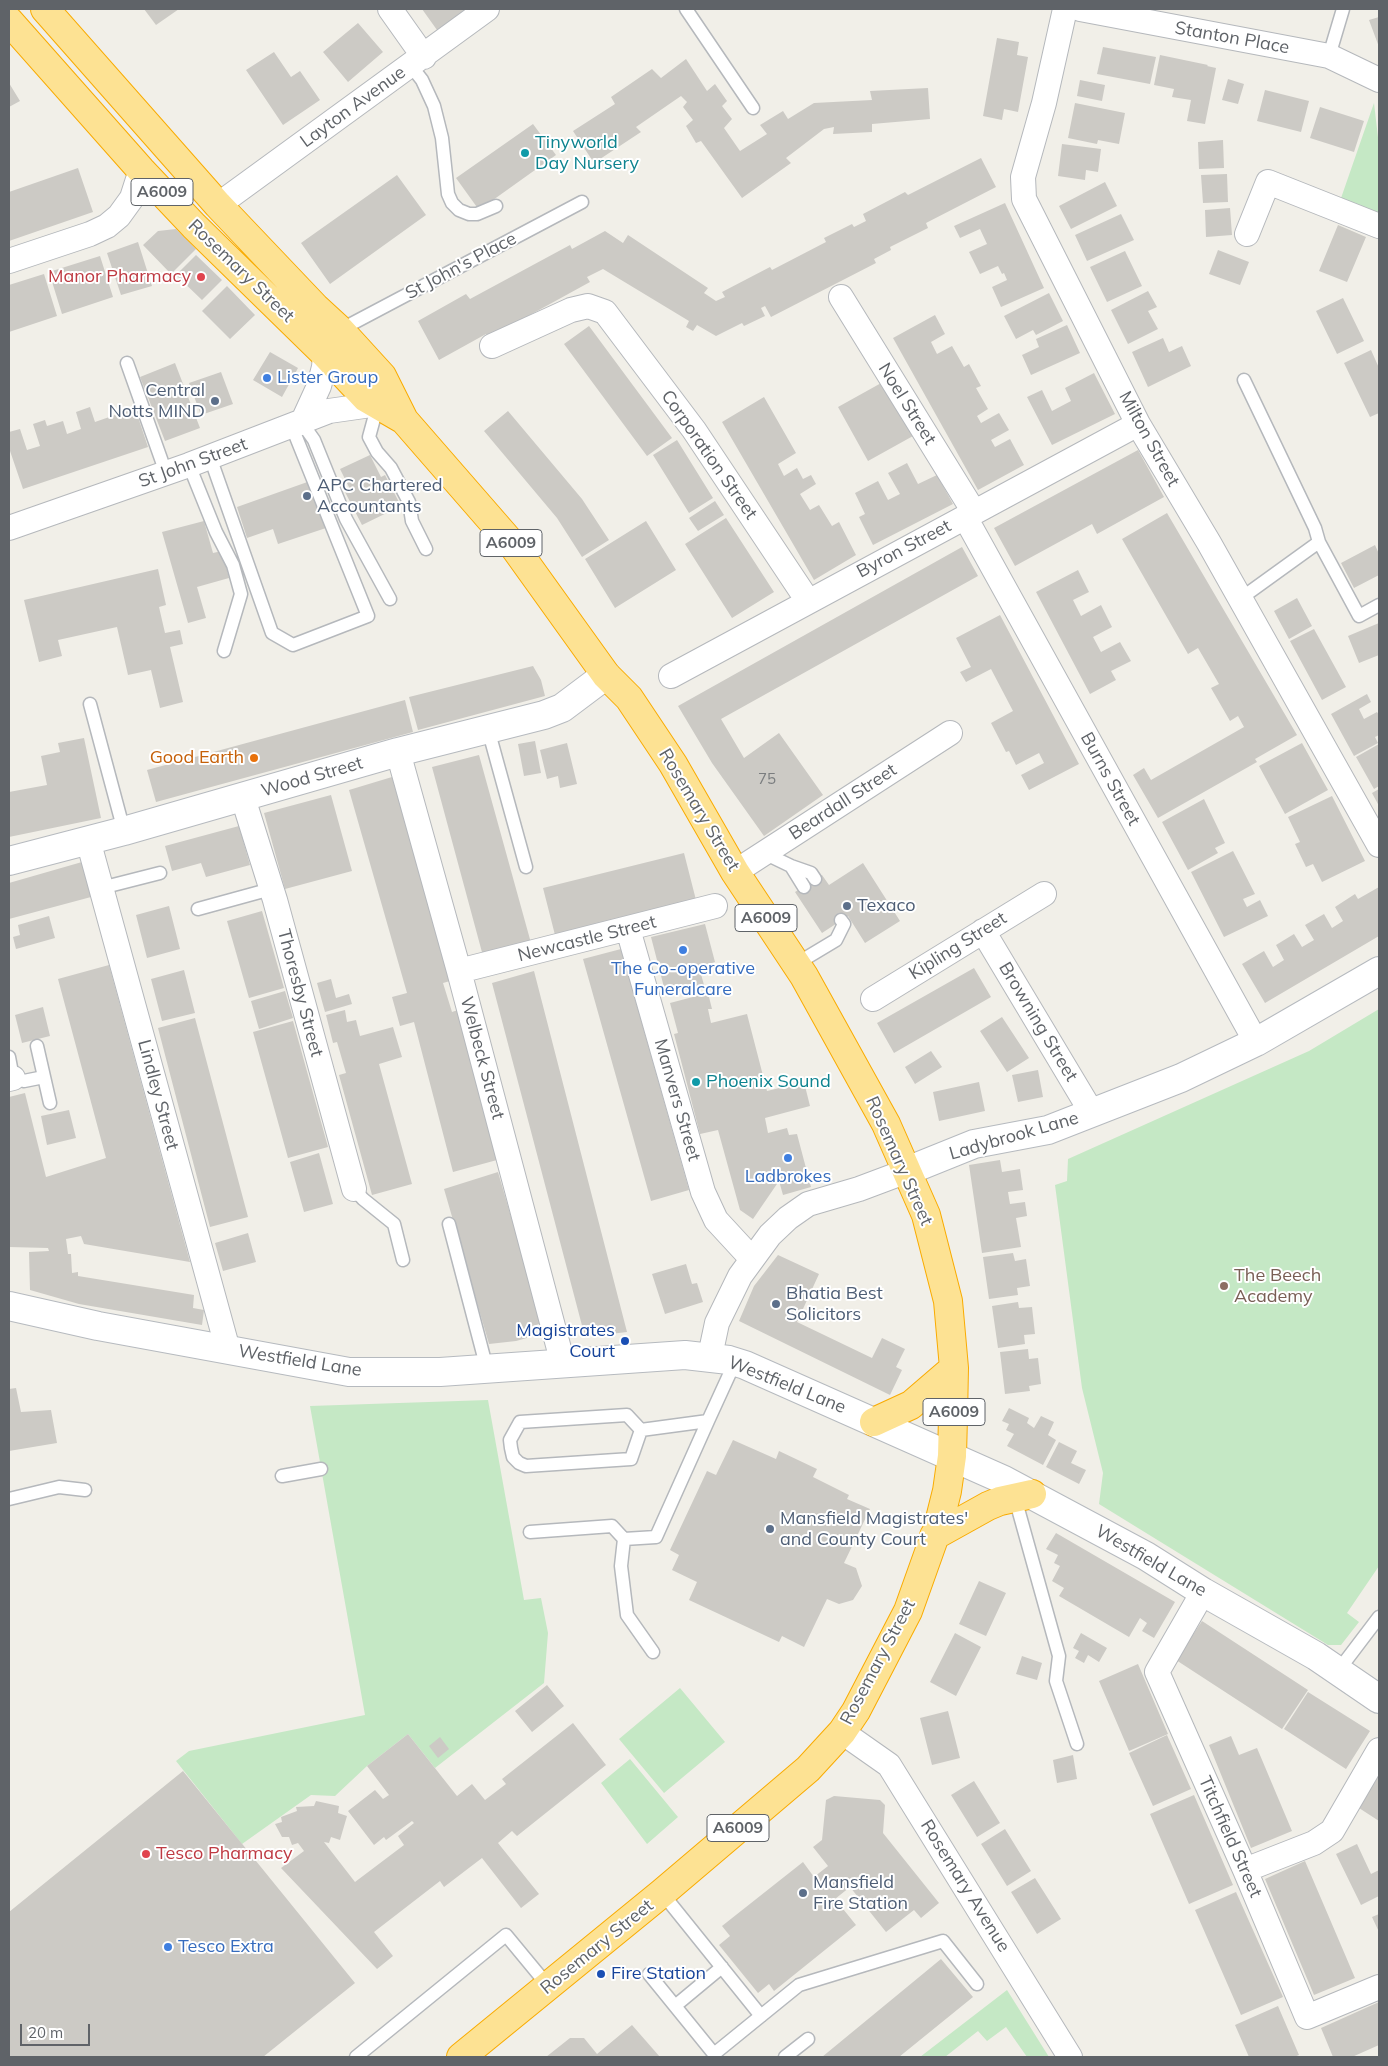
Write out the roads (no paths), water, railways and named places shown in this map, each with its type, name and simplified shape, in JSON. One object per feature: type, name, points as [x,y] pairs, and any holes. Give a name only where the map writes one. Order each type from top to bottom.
[{"type":"highway","name":"Rosemary Street","points":[[45,9],[218,205],[315,307],[340,330],[382,376],[404,420],[512,544],[606,675],[629,698],[674,764],[735,872],[796,964],[886,1124],[926,1215],[948,1301],[954,1368],[952,1456],[947,1491],[934,1536],[908,1611],[856,1711],[842,1732],[808,1769],[467,2056]]},
{"type":"highway","name":"Rosemary Street","points":[[9,21],[140,170],[194,226],[325,354],[366,398],[404,420]]},
{"type":"highway","points":[[874,1422],[911,1405],[954,1368]]},
{"type":"highway","points":[[934,1536],[988,1506],[1024,1496]]},
{"type":"street","points":[[390,9],[417,61]]},
{"type":"street","name":"Layton Avenue","points":[[218,205],[488,9]]},
{"type":"street","name":"Milton Street","points":[[1065,9],[1044,103],[1023,177],[1024,199],[1138,424],[1379,844]]},
{"type":"street","name":"Stanton Place","points":[[1080,9],[1329,56],[1379,80]]},
{"type":"street","points":[[9,261],[90,234],[107,226],[120,216],[132,198],[140,170]]},
{"type":"street","points":[[1247,234],[1268,182],[1379,226]]},
{"type":"street","name":"Noel Street","points":[[841,297],[969,514]]},
{"type":"street","name":"Corporation Street","points":[[492,346],[571,310],[588,306],[605,312],[694,430],[808,601]]},
{"type":"street","points":[[297,425],[318,386],[325,354],[322,330],[315,307]]},
{"type":"street","name":"St John Street","points":[[9,528],[200,461],[330,411],[378,404]]},
{"type":"street","name":"Byron Street","points":[[671,676],[1138,424]]},
{"type":"street","name":"Burns Street","points":[[969,514],[1256,1042]]},
{"type":"street","name":"Wood Street","points":[[9,861],[242,798],[398,752],[544,715],[562,708],[606,675]]},
{"type":"street","name":"Beardall Street","points":[[735,872],[950,733]]},
{"type":"street","name":"Welbeck Street","points":[[398,752],[459,971],[563,1364]]},
{"type":"street","name":"Thoresby Street","points":[[242,798],[271,889],[354,1189]]},
{"type":"street","name":"Lindley Street","points":[[88,840],[228,1350]]},
{"type":"street","name":"Kipling Street","points":[[873,999],[1044,894]]},
{"type":"street","name":"Newcastle Street","points":[[459,971],[715,906]]},
{"type":"street","name":"Manvers Street","points":[[628,928],[703,1192],[716,1220],[752,1259]]},
{"type":"street","name":"Browning Street","points":[[983,931],[1092,1113]]},
{"type":"street","name":"Ladybrook Lane","points":[[722,1359],[717,1323],[740,1276],[770,1235],[788,1218],[808,1204],[859,1189],[974,1144],[1048,1130],[1181,1078],[1256,1042],[1379,971]]},
{"type":"street","name":"Westfield Lane","points":[[9,1306],[98,1326],[349,1372],[440,1372],[685,1355],[722,1359],[952,1456],[1024,1496],[1146,1556],[1203,1592],[1316,1656],[1379,1699]]},
{"type":"street","name":"Titchfield Street","points":[[1203,1592],[1157,1672],[1245,1870],[1307,2018],[1379,1987]]},
{"type":"street","name":"Rosemary Avenue","points":[[842,1732],[889,1765],[1070,2057]]},
{"type":"street","points":[[1245,1870],[1314,1843],[1332,1830],[1379,1750]]},
{"type":"lane","points":[[686,9],[753,108]]},
{"type":"lane","points":[[1329,56],[1343,9]]},
{"type":"lane","points":[[417,61],[422,80],[434,106],[442,138],[448,194],[452,203],[459,210],[469,214],[477,214],[496,206]]},
{"type":"lane","name":"St John's Place","points":[[340,330],[582,202]]},
{"type":"lane","points":[[127,363],[166,473]]},
{"type":"lane","points":[[1244,380],[1315,528],[1319,542],[1359,616],[1379,606]]},
{"type":"lane","points":[[378,404],[369,437],[376,452],[391,468],[409,502],[412,521],[426,548]]},
{"type":"lane","points":[[200,461],[272,633],[293,645],[368,616],[297,425]]},
{"type":"lane","points":[[297,425],[314,440],[346,520],[390,599]]},
{"type":"lane","points":[[200,461],[216,532],[232,566],[240,594],[224,651]]},
{"type":"lane","points":[[1240,599],[1319,542]]},
{"type":"lane","points":[[90,704],[124,831]]},
{"type":"lane","points":[[488,729],[526,867]]},
{"type":"lane","points":[[764,853],[811,873],[815,879]]},
{"type":"lane","points":[[791,866],[804,886]]},
{"type":"lane","points":[[102,888],[160,873]]},
{"type":"lane","points":[[198,909],[271,889]]},
{"type":"lane","points":[[796,964],[836,940],[844,924],[841,920]]},
{"type":"lane","points":[[829,928],[836,940]]},
{"type":"lane","points":[[37,1046],[50,1103]]},
{"type":"lane","points":[[10,1071],[24,1081],[44,1077]]},
{"type":"lane","points":[[354,1189],[363,1199],[394,1224],[403,1260]]},
{"type":"lane","points":[[449,1224],[487,1369]]},
{"type":"lane","points":[[624,1539],[656,1537],[708,1421],[722,1359]]},
{"type":"lane","points":[[627,1415],[640,1430],[631,1460],[526,1466],[518,1463],[513,1456],[510,1440],[520,1422],[627,1415]]},
{"type":"lane","points":[[640,1430],[708,1421]]},
{"type":"lane","points":[[282,1476],[321,1469]]},
{"type":"lane","points":[[9,1499],[58,1487],[85,1490]]},
{"type":"lane","points":[[1024,1496],[1058,1656],[1056,1680],[1077,1744]]},
{"type":"lane","points":[[530,1532],[612,1526],[624,1539],[621,1566],[627,1614],[653,1652]]},
{"type":"lane","points":[[1338,1671],[1379,1617]]},
{"type":"lane","points":[[662,1893],[761,2016]]},
{"type":"lane","points":[[356,2057],[506,1934],[549,1987]]},
{"type":"lane","points":[[649,1974],[714,2054],[799,1985],[943,1942],[977,1984]]},
{"type":"lane","points":[[675,2006],[722,1967]]},
{"type":"lane","points":[[785,2057],[808,2039]]},
{"type":"place","name":"Tinyworld Day Nursery","points":[[525,153]]},
{"type":"place","name":"Manor Pharmacy","points":[[201,277]]},
{"type":"place","name":"Lister Group","points":[[267,378]]},
{"type":"place","name":"Central Notts MIND","points":[[215,401]]},
{"type":"place","name":"APC Chartered Accountants","points":[[307,496]]},
{"type":"place","name":"Good Earth","points":[[254,758]]},
{"type":"place","name":"Texaco","points":[[847,906]]},
{"type":"place","name":"The Co-operative Funeralcare","points":[[683,950]]},
{"type":"place","name":"Phoenix Sound","points":[[696,1082]]},
{"type":"place","name":"Ladbrokes","points":[[788,1158]]},
{"type":"place","name":"The Beech Academy","points":[[1224,1286]]},
{"type":"place","name":"Bhatia Best Solicitors","points":[[776,1304]]},
{"type":"place","name":"Magistrates Court","points":[[625,1341]]},
{"type":"place","name":"Mansfield Magistrates' and County Court","points":[[770,1529]]},
{"type":"place","name":"Tesco Pharmacy","points":[[146,1854]]},
{"type":"place","name":"Mansfield Fire Station","points":[[803,1893]]},
{"type":"place","name":"Tesco Extra","points":[[168,1947]]},
{"type":"place","name":"Fire Station","points":[[601,1974]]}]
